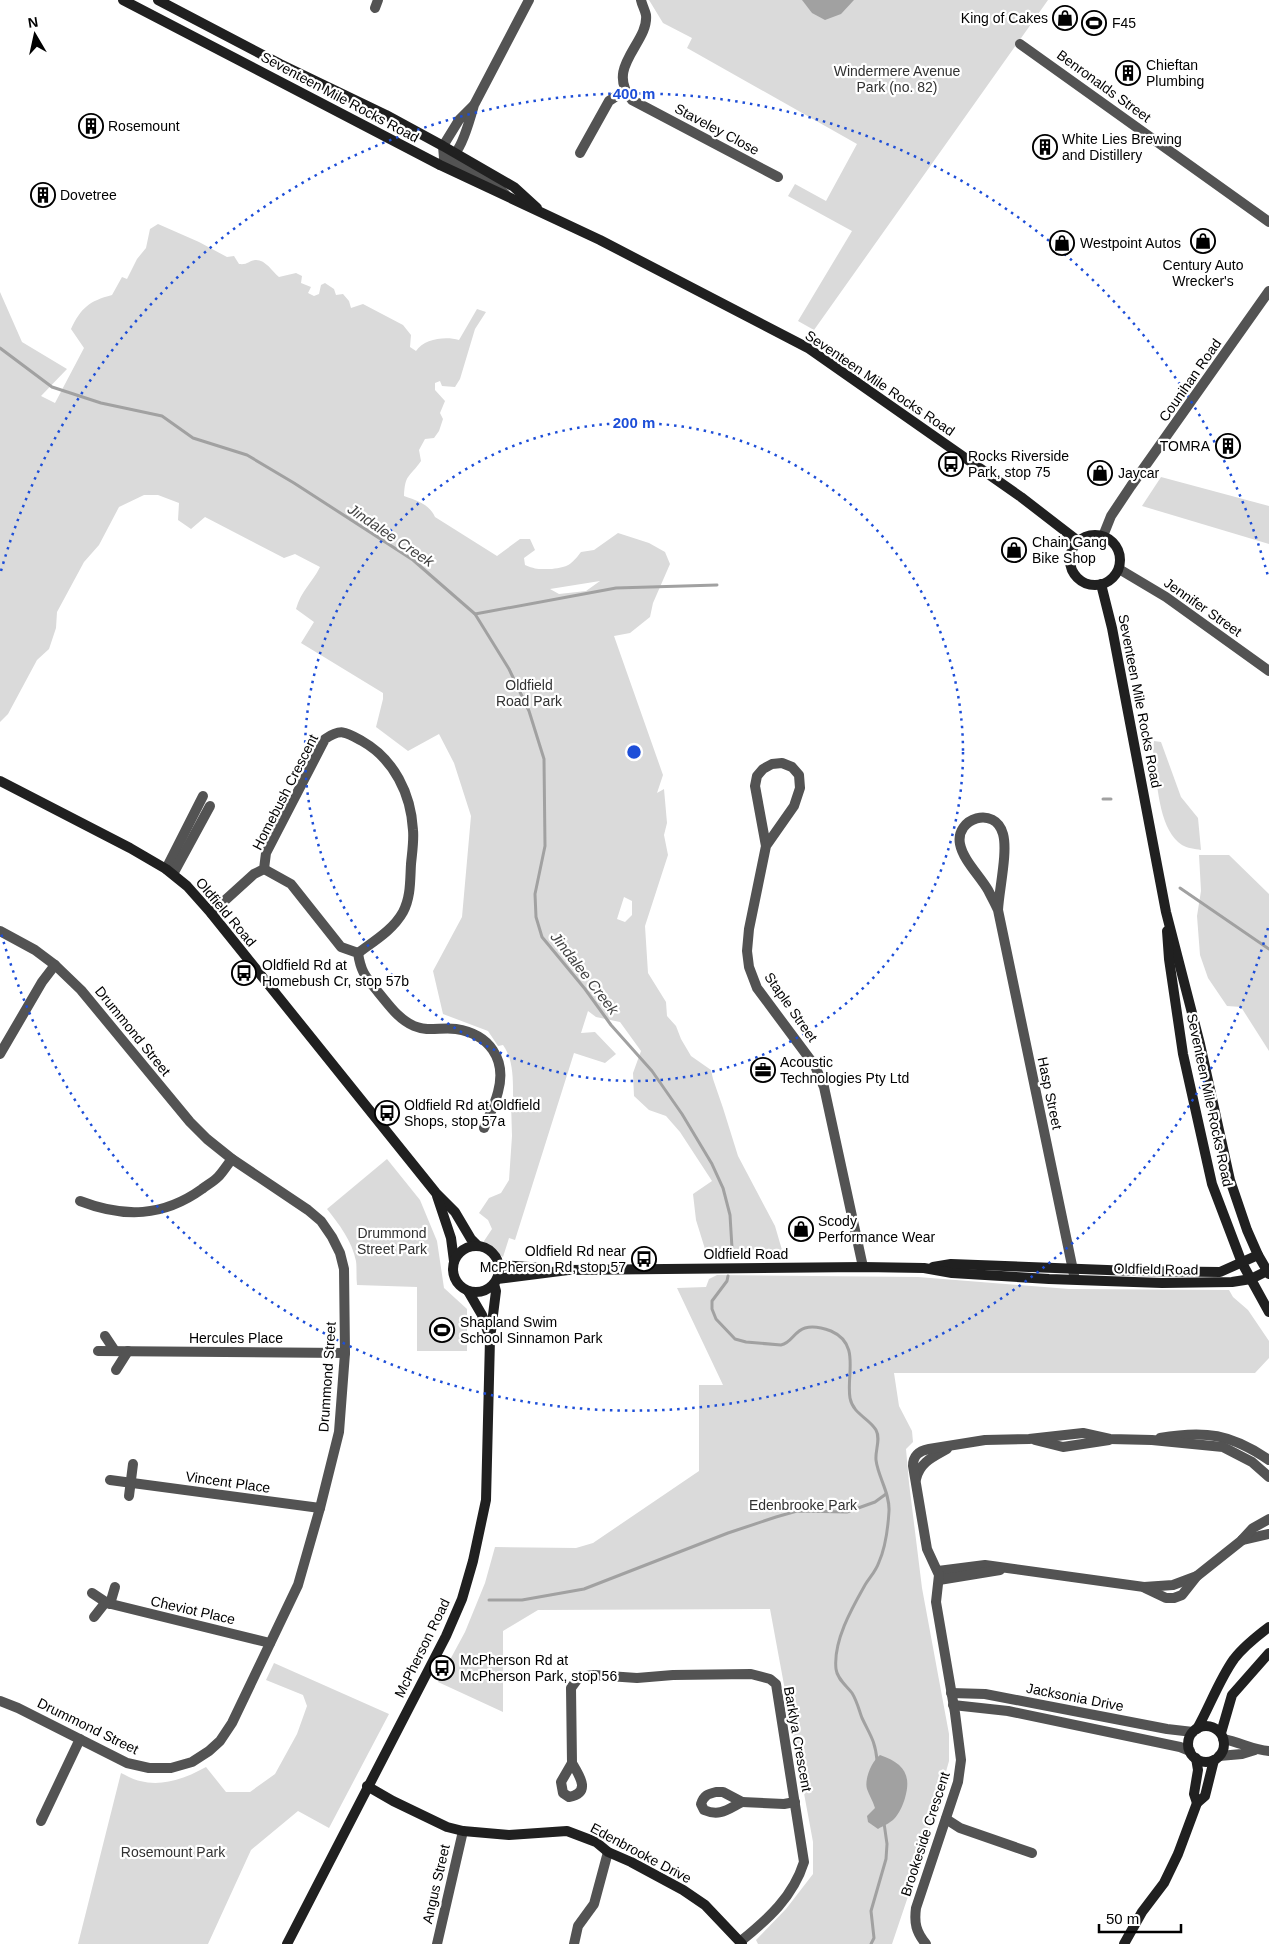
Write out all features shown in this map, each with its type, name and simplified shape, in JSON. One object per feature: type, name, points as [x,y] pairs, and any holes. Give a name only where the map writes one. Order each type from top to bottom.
[{"type":"street","name":"Seventeen Mile Rocks Road","points":[[123,0],[442,162],[508,198],[600,240],[808,348],[1021,496],[1078,541]]},
{"type":"street","name":"Seventeen Mile Rocks Road","points":[[158,0],[280,64],[386,115],[455,152],[514,187],[545,215]]},
{"type":"street","points":[[442,162],[455,152],[470,123],[474,105],[530,0]]},
{"type":"street","points":[[580,153],[609,101],[624,91],[623,68],[644,27],[646,16],[641,0]]},
{"type":"street","name":"Benronalds Street","points":[[1020,44],[1269,222]]},
{"type":"street","name":"Staveley Close","points":[[624,91],[632,100],[778,177]]},
{"type":"street","points":[[442,162],[443,146],[459,120],[474,105]]},
{"type":"street","name":"Counihan Road","points":[[1103,536],[1111,516],[1131,486],[1269,291]]},
{"type":"street","points":[[1090,535],[1103,536],[1113,542],[1120,556],[1118,569],[1112,579],[1101,584],[1085,583],[1073,573],[1069,556],[1078,541],[1090,535]]},
{"type":"street","name":"Jennifer Street","points":[[1118,569],[1166,596],[1269,670]]},
{"type":"street","name":"Seventeen Mile Rocks Road","points":[[1101,584],[1115,646],[1166,912],[1200,1044],[1230,1180],[1258,1255],[1268,1272]]},
{"type":"street","name":"Homebush Crescent","points":[[211,913],[254,874],[264,869],[266,853],[324,739],[334,732],[346,732],[369,745],[391,766],[402,784],[410,806],[414,831],[408,900],[402,914],[390,929],[358,953]]},
{"type":"street","name":"Staple Street","points":[[766,846],[794,806],[800,789],[799,775],[792,767],[782,763],[772,764],[763,769],[757,776],[756,781],[757,798],[766,846],[749,929],[747,951],[749,967],[757,988],[804,1048],[815,1066],[820,1079],[863,1267]]},
{"type":"street","name":"Oldfield Road","points":[[0,781],[130,848],[169,872],[187,886],[211,913],[436,1193],[455,1212],[471,1239],[478,1246]]},
{"type":"street","points":[[169,872],[203,796]]},
{"type":"street","points":[[169,872],[210,806]]},
{"type":"street","name":"Hasp Street","points":[[998,910],[1004,847],[1003,835],[999,824],[990,818],[980,817],[967,822],[961,832],[960,843],[964,854],[988,890],[998,910],[1076,1281]]},
{"type":"street","points":[[264,869],[290,884],[341,947],[358,953],[360,970],[400,1018],[416,1026],[431,1030],[454,1028],[472,1033],[482,1038],[492,1048],[498,1063],[500,1077],[498,1092],[484,1128]]},
{"type":"street","name":"Seventeen Mile Rocks Road","points":[[1166,912],[1169,959],[1184,1054],[1212,1184],[1242,1263],[1269,1312]]},
{"type":"street","name":"Drummond Street","points":[[0,931],[35,950],[55,965],[81,990],[206,1139],[321,1220],[340,1253],[344,1269],[345,1353],[339,1432],[298,1585],[232,1724],[220,1741],[192,1762],[171,1768],[149,1768],[127,1763],[18,1708],[0,1701]]},
{"type":"street","points":[[0,1054],[42,982],[55,965]]},
{"type":"street","points":[[80,1202],[95,1207],[128,1212],[156,1211],[185,1201],[217,1179],[232,1158]]},
{"type":"street","name":"Oldfield Road","points":[[436,1193],[451,1238],[454,1263]]},
{"type":"street","points":[[468,1291],[482,1291],[495,1282],[499,1265],[492,1252],[478,1246],[463,1250],[454,1263],[453,1270],[457,1282],[468,1291],[482,1315],[490,1338]]},
{"type":"street","name":"Oldfield Road","points":[[924,1268],[951,1264],[1072,1267],[1133,1271],[1220,1272],[1258,1255]]},
{"type":"street","name":"Oldfield Road","points":[[499,1265],[568,1270],[924,1268],[952,1273],[1076,1281],[1162,1283],[1232,1282],[1250,1279],[1268,1272]]},
{"type":"street","name":"Oldfield Road","points":[[495,1282],[568,1270]]},
{"type":"street","name":"McPherson Road","points":[[287,1944],[446,1636],[462,1599],[473,1562],[486,1500],[490,1338],[496,1291],[495,1282]]},
{"type":"street","points":[[105,1336],[116,1351]]},
{"type":"street","name":"Hercules Place","points":[[98,1351],[345,1353]]},
{"type":"street","points":[[116,1370],[128,1351]]},
{"type":"street","points":[[1269,1477],[1252,1462],[1227,1448],[1152,1440],[1114,1439],[1081,1433],[1029,1439],[991,1439],[929,1449],[917,1454],[913,1464],[928,1553],[938,1575],[981,1564],[1144,1587],[1173,1584],[1196,1576],[1253,1528],[1269,1519]]},
{"type":"street","points":[[1152,1440],[1171,1436],[1218,1435],[1241,1442],[1269,1460]]},
{"type":"street","points":[[129,1496],[133,1464]]},
{"type":"street","name":"Vincent Place","points":[[110,1480],[320,1508]]},
{"type":"street","points":[[1241,1540],[1269,1534]]},
{"type":"street","name":"Brookeside Crescent","points":[[926,1944],[918,1936],[914,1922],[916,1908],[960,1772],[960,1755],[953,1705],[935,1599],[938,1575]]},
{"type":"street","points":[[94,1617],[108,1604],[115,1587]]},
{"type":"street","name":"Cheviot Place","points":[[92,1593],[108,1604],[270,1643]]},
{"type":"street","points":[[1197,1803],[1194,1794],[1198,1770],[1189,1741],[1209,1709],[1221,1680],[1235,1658],[1269,1627]]},
{"type":"street","points":[[1124,1944],[1142,1912],[1164,1883],[1178,1854],[1197,1803],[1205,1796],[1216,1758],[1224,1745],[1222,1736],[1232,1695],[1269,1653]]},
{"type":"street","name":"Barklya Crescent","points":[[572,1763],[571,1688],[579,1677],[594,1675],[637,1678],[673,1675],[751,1674],[770,1679],[776,1684],[804,1862],[802,1871],[794,1886],[778,1908],[741,1942]]},
{"type":"street","name":"Jacksonia Drive","points":[[951,1693],[985,1694],[1167,1729],[1195,1730]]},
{"type":"street","name":"Jacksonia Drive","points":[[953,1705],[1008,1711],[1180,1747],[1193,1754]]},
{"type":"street","points":[[1195,1730],[1207,1726],[1212,1727],[1222,1736],[1255,1750]]},
{"type":"street","points":[[41,1821],[80,1739]]},
{"type":"street","points":[[1193,1754],[1204,1761],[1255,1750],[1269,1751]]},
{"type":"street","name":"Edenbrooke Drive","points":[[367,1786],[447,1827],[462,1831],[509,1835],[567,1832],[596,1842],[608,1852],[632,1862],[683,1890],[705,1905],[741,1942]]},
{"type":"street","points":[[742,1802],[784,1804],[794,1802]]},
{"type":"street","points":[[946,1819],[960,1828],[1032,1852]]},
{"type":"street","name":"Angus Street","points":[[437,1944],[462,1831]]},
{"type":"street","points":[[574,1944],[578,1926],[594,1904],[608,1852]]},
{"type":"green space","name":"Windermere Avenue Park (no. 82)","points":[[649,0],[1048,0],[814,330],[798,321],[852,231],[788,196],[795,184],[826,201],[857,144],[687,48],[692,38],[663,23]]},
{"type":"green space","name":"Oldfield Road Park","points":[[158,224],[227,257],[234,256],[239,264],[255,260],[262,261],[279,277],[296,273],[302,276],[301,283],[311,287],[308,293],[314,296],[319,294],[321,285],[325,283],[334,289],[336,295],[343,294],[349,301],[351,308],[363,304],[403,325],[411,335],[410,347],[416,351],[429,341],[448,338],[459,340],[477,309],[486,312],[475,329],[460,379],[455,387],[442,386],[440,381],[435,383],[435,390],[445,401],[440,413],[443,419],[439,431],[434,438],[425,439],[419,450],[421,461],[408,477],[404,496],[430,509],[435,517],[497,556],[520,539],[530,539],[535,550],[524,558],[525,565],[535,568],[552,569],[566,566],[572,563],[581,552],[594,550],[618,533],[649,543],[665,552],[670,564],[653,603],[650,617],[630,633],[614,636],[663,775],[657,793],[664,789],[667,823],[664,835],[668,855],[645,926],[648,973],[666,1002],[667,1016],[676,1026],[691,1056],[711,1070],[738,1156],[775,1226],[782,1250],[705,1249],[696,1220],[693,1194],[712,1181],[680,1132],[666,1116],[649,1110],[634,1096],[633,1073],[641,1051],[620,1022],[596,1017],[588,1011],[581,1033],[595,1032],[616,1054],[605,1063],[574,1053],[515,1240],[509,1238],[503,1257],[482,1244],[492,1229],[488,1220],[479,1213],[489,1198],[501,1193],[509,1180],[512,1136],[511,1102],[513,1100],[511,1064],[503,1045],[498,1046],[488,1031],[443,1014],[433,971],[462,917],[471,816],[454,763],[439,734],[408,751],[376,727],[383,693],[301,643],[314,622],[296,609],[301,597],[320,567],[295,554],[284,558],[205,517],[191,529],[178,520],[179,503],[158,495],[144,495],[119,507],[99,545],[84,562],[57,612],[56,628],[49,649],[37,660],[8,714],[0,722],[0,292],[22,342],[67,369],[41,396],[55,403],[84,348],[71,329],[87,306],[112,295],[122,277],[127,279],[137,259],[146,248],[150,229]],"holes":[[[600,581],[586,591],[559,594],[550,589]],[[624,897],[632,901],[632,915],[625,922],[617,919]]]},
{"type":"green space","points":[[1161,477],[1269,506],[1269,544],[1142,506]]},
{"type":"green space","points":[[1154,741],[1161,742],[1181,797],[1198,818],[1201,850],[1182,845],[1167,827],[1157,787],[1153,750]]},
{"type":"green space","points":[[1199,855],[1229,855],[1269,894],[1269,1051],[1241,1007],[1227,1006],[1208,978],[1200,955],[1197,916],[1201,891]]},
{"type":"green space","name":"Drummond Street Park","points":[[387,1159],[420,1200],[437,1241],[444,1288],[467,1309],[467,1351],[417,1351],[417,1287],[357,1285],[354,1254],[348,1240],[327,1209]]},
{"type":"green space","name":"Edenbrooke Park","points":[[717,1275],[918,1277],[1069,1289],[1229,1290],[1233,1297],[1248,1310],[1269,1341],[1269,1358],[1255,1373],[894,1373],[899,1406],[912,1431],[913,1442],[906,1449],[909,1483],[922,1588],[949,1734],[949,1761],[926,1843],[892,1944],[758,1944],[756,1940],[786,1909],[813,1874],[813,1842],[770,1609],[538,1610],[503,1631],[503,1712],[438,1682],[465,1632],[485,1583],[495,1547],[576,1548],[593,1543],[699,1471],[699,1385],[723,1385],[677,1288],[706,1287],[709,1279]]},
{"type":"green space","name":"Rosemount Park","points":[[274,1663],[389,1714],[329,1828],[298,1811],[251,1850],[208,1944],[78,1944],[121,1773],[130,1778],[157,1783],[182,1778],[206,1767],[226,1792],[250,1792],[275,1774],[297,1734],[307,1706],[303,1695],[266,1680]]},
{"type":"shaded area","points":[[802,0],[854,0],[841,14],[825,20],[812,13]]},
{"type":"shaded area","points":[[880,1755],[895,1762],[904,1770],[907,1790],[898,1815],[891,1822],[878,1829],[868,1822],[867,1816],[875,1808],[866,1785],[869,1770]]},
{"type":"waterway","name":"Jindalee Creek","points":[[0,348],[52,387],[101,403],[162,416],[193,438],[247,455],[413,560],[475,614],[509,669],[529,711],[544,759],[545,846],[535,894],[536,917],[542,937],[585,989],[611,1025],[652,1071],[682,1114],[712,1164],[723,1188],[730,1215],[732,1248]]},
{"type":"waterway","points":[[475,614],[616,588],[717,585]]},
{"type":"waterway","points":[[1103,799],[1111,799]]},
{"type":"waterway","points":[[1180,888],[1269,949]]},
{"type":"waterway","name":"Jindalee Creek","points":[[728,1276],[727,1281],[712,1301],[712,1309],[716,1319],[735,1339],[746,1342],[781,1345],[788,1342],[801,1330],[811,1327],[831,1331],[840,1337],[846,1344],[849,1352],[850,1398],[854,1408],[873,1426],[877,1433],[876,1460],[889,1504],[886,1537],[878,1565],[844,1625],[837,1647],[836,1658],[837,1673],[855,1699],[870,1733],[877,1760]]},
{"type":"waterway","points":[[489,1600],[522,1600],[584,1589],[728,1533],[776,1517],[797,1511],[847,1512],[875,1502],[886,1494]]},
{"type":"waterway","name":"Jindalee Creek","points":[[871,1944],[874,1938],[871,1911],[886,1859],[887,1844],[884,1823]]},
{"type":"place","name":"King of Cakes","points":[[1065,18]]},
{"type":"place","name":"F45","points":[[1094,23]]},
{"type":"place","name":"Chieftan Plumbing","points":[[1128,73]]},
{"type":"place","name":"Rosemount","points":[[91,126]]},
{"type":"place","name":"White Lies Brewing and Distillery","points":[[1045,147]]},
{"type":"place","name":"Dovetree","points":[[43,195]]},
{"type":"place","name":"Century Auto Wrecker's","points":[[1203,241]]},
{"type":"place","name":"Westpoint Autos","points":[[1062,243]]},
{"type":"place","name":"TOMRA","points":[[1228,446]]},
{"type":"place","name":"Rocks Riverside Park, stop 75","points":[[951,464]]},
{"type":"place","name":"Jaycar","points":[[1100,473]]},
{"type":"place","name":"Chain Gang Bike Shop","points":[[1014,550]]},
{"type":"place","name":"Oldfield Rd at Homebush Cr, stop 57b","points":[[244,973]]},
{"type":"place","name":"Acoustic Technologies Pty Ltd","points":[[763,1070]]},
{"type":"place","name":"Oldfield Rd at Oldfield Shops, stop 57a","points":[[387,1113]]},
{"type":"place","name":"Scody Performance Wear","points":[[801,1229]]},
{"type":"place","name":"Oldfield Rd near McPherson Rd, stop 57","points":[[644,1259]]},
{"type":"place","name":"Shapland Swim School Sinnamon Park","points":[[442,1330]]},
{"type":"place","name":"McPherson Rd at McPherson Park, stop 56","points":[[442,1668]]}]
